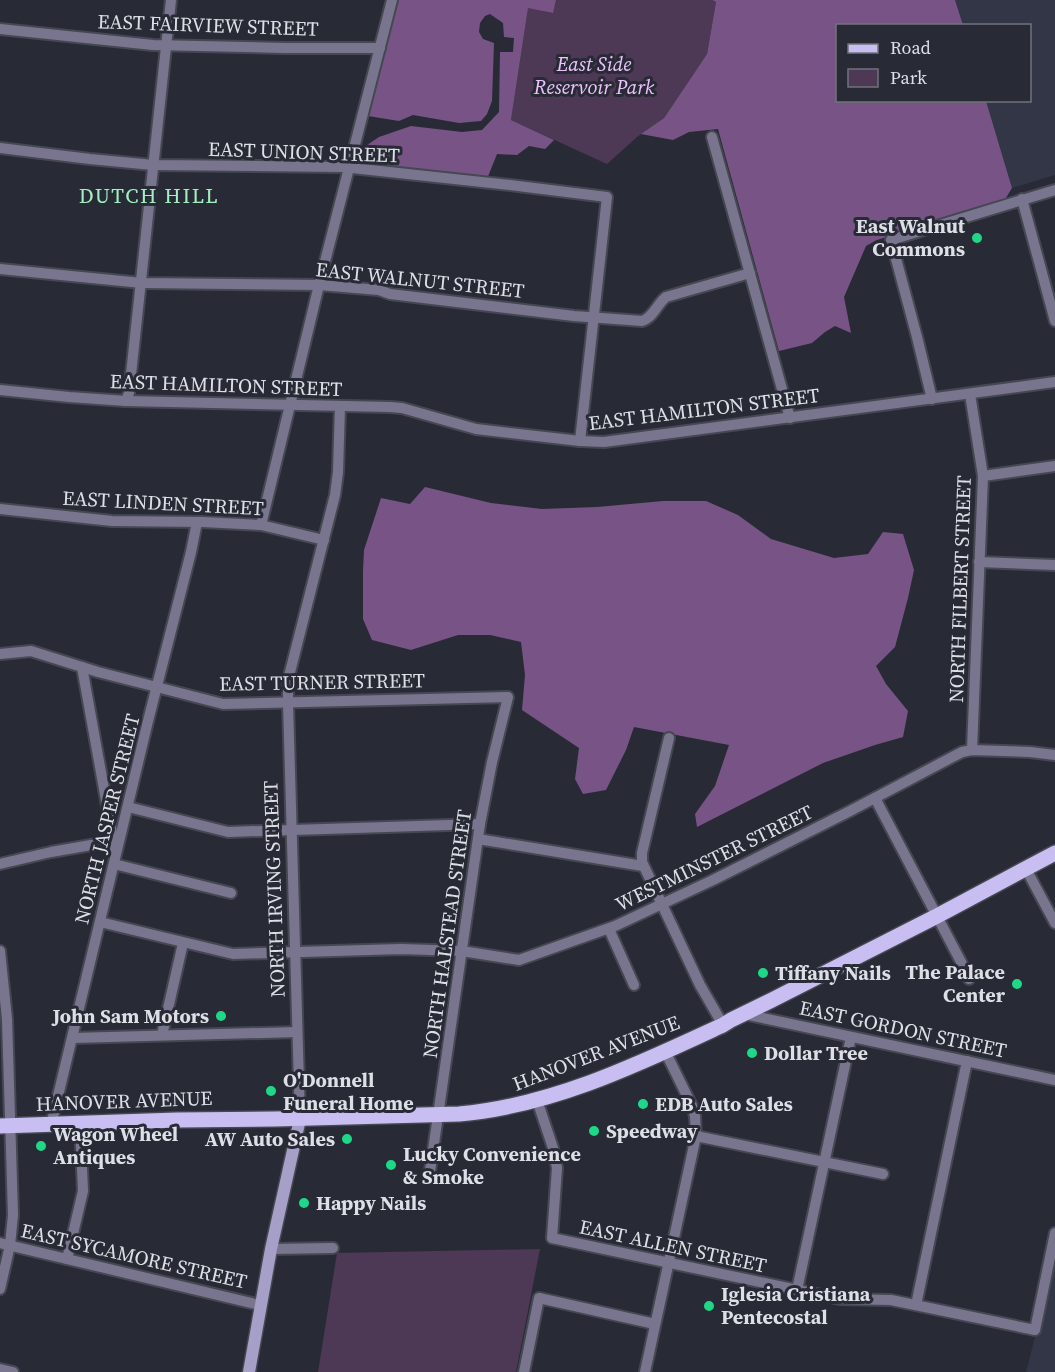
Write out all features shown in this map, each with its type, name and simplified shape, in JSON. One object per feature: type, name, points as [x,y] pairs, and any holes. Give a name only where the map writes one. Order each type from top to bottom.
[{"type":"main road","name":"HANOVER AVENUE","points":[[5,1126],[488,1112],[537,1100],[605,1076],[723,1025],[1055,853]]},
{"type":"main road","name":"NORTH IRVING STREET","points":[[249,1372],[271,1249],[300,1119]]},
{"type":"street","points":[[126,401],[129,393],[142,284],[171,0]]},
{"type":"street","points":[[261,525],[319,285],[392,0]]},
{"type":"street","name":"EAST FAIRVIEW STREET","points":[[0,29],[165,46],[380,48]]},
{"type":"street","points":[[711,137],[790,418]]},
{"type":"street","name":"EAST UNION STREET","points":[[0,148],[153,165],[349,168],[510,184],[607,197],[593,318]]},
{"type":"street","points":[[932,399],[891,240],[1055,190]]},
{"type":"street","points":[[1022,200],[1055,321]]},
{"type":"street","name":"EAST WALNUT STREET","points":[[0,269],[142,284],[319,285],[378,290],[390,294],[593,318],[646,321],[660,301],[666,297],[750,273]]},
{"type":"street","points":[[580,441],[593,318]]},
{"type":"street","name":"EAST HAMILTON STREET","points":[[0,390],[126,401],[402,408],[476,429],[604,442],[1055,382]]},
{"type":"street","name":"NORTH FILBERT STREET","points":[[970,394],[983,476],[972,750]]},
{"type":"street","name":"NORTH IRVING STREET","points":[[300,1119],[288,681],[335,495],[340,406]]},
{"type":"street","points":[[983,476],[1055,466]]},
{"type":"street","name":"EAST LINDEN STREET","points":[[0,509],[112,521],[261,525],[324,540]]},
{"type":"street","name":"NORTH JASPER STREET","points":[[51,1125],[197,522]]},
{"type":"street","points":[[979,562],[1055,565]]},
{"type":"street","name":"EAST TURNER STREET","points":[[0,654],[31,651],[157,688],[223,704],[507,697]]},
{"type":"street","points":[[82,667],[114,841],[115,860],[231,893]]},
{"type":"street","name":"NORTH HALSTEAD STREET","points":[[429,1178],[480,824],[507,697]]},
{"type":"street","points":[[669,738],[642,853],[643,866],[700,985],[723,1025]]},
{"type":"street","points":[[972,750],[1055,755]]},
{"type":"street","name":"WESTMINSTER STREET","points":[[462,951],[519,960],[609,928],[712,880],[962,752],[972,750]]},
{"type":"street","points":[[875,798],[969,979]]},
{"type":"street","points":[[128,807],[228,832],[480,824]]},
{"type":"street","points":[[478,839],[643,866]]},
{"type":"street","points":[[0,864],[114,841]]},
{"type":"street","points":[[1026,869],[1055,923]]},
{"type":"street","points":[[100,922],[233,954],[401,949],[462,951]]},
{"type":"street","points":[[609,928],[634,985]]},
{"type":"street","points":[[162,1035],[183,943]]},
{"type":"street","points":[[0,951],[8,1019],[5,1126],[13,1215],[5,1244],[0,1289]]},
{"type":"street","name":"EAST GORDON STREET","points":[[744,1014],[1055,1080]]},
{"type":"street","points":[[72,1038],[297,1032]]},
{"type":"street","points":[[796,1290],[851,1036]]},
{"type":"street","points":[[645,1372],[696,1136],[692,1106],[665,1051]]},
{"type":"street","points":[[916,1305],[967,1061]]},
{"type":"street","name":"EAST ALLEN STREET","points":[[537,1100],[556,1158],[552,1238],[841,1299],[880,1299],[1035,1330],[1055,1233]]},
{"type":"street","points":[[67,1259],[83,1191],[80,1123]]},
{"type":"street","points":[[696,1136],[883,1174]]},
{"type":"street","name":"EAST SYCAMORE STREET","points":[[5,1244],[260,1305]]},
{"type":"street","points":[[271,1249],[333,1248]]},
{"type":"street","points":[[524,1372],[539,1298],[655,1324]]},
{"type":"street","points":[[0,1369],[13,1372]]},
{"type":"shaded area","points":[[398,0],[556,0],[553,13],[528,8],[511,120],[554,140],[545,149],[529,146],[517,155],[497,154],[487,179],[358,164],[361,149],[379,137],[411,126],[462,132],[482,130],[499,112],[500,52],[513,52],[514,38],[504,37],[503,23],[490,14],[485,16],[480,23],[479,32],[483,39],[494,43],[492,101],[487,114],[481,121],[459,123],[413,115],[399,121],[368,116]]},
{"type":"shaded area","points":[[712,0],[955,0],[963,24],[836,24],[836,102],[986,102],[1012,188],[1004,201],[877,240],[866,246],[844,297],[851,333],[835,326],[812,343],[779,351],[718,129],[689,132],[673,140],[641,134],[664,118],[707,54],[716,2]]},
{"type":"shaded area","points":[[955,0],[1055,0],[1055,175],[1012,188],[986,102],[1031,102],[1031,24],[963,24]]},
{"type":"shaded area","points":[[425,487],[491,503],[542,509],[663,501],[706,501],[738,515],[771,539],[834,558],[868,554],[883,532],[903,534],[914,570],[895,647],[876,666],[886,684],[908,711],[903,737],[823,763],[697,827],[695,814],[715,786],[729,745],[634,727],[626,750],[606,790],[583,794],[575,779],[579,748],[522,710],[525,675],[521,642],[490,635],[458,635],[411,650],[372,640],[363,619],[364,550],[381,498],[410,504]]},
{"type":"shaded area","points":[[1055,1260],[1055,1372],[1026,1372]]},
{"type":"green space","name":"East Side Reservoir Park","points":[[556,0],[712,0],[716,2],[707,54],[664,118],[637,137],[607,164],[511,120],[528,7],[552,13]]},
{"type":"green space","points":[[540,1249],[516,1372],[318,1372],[337,1253]]},
{"type":"place","name":"East Walnut Commons","points":[[977,238]]},
{"type":"place","name":"Tiffany Nails","points":[[763,973]]},
{"type":"place","name":"The Palace Center","points":[[1017,984]]},
{"type":"place","name":"John Sam Motors","points":[[221,1016]]},
{"type":"place","name":"Dollar Tree","points":[[752,1053]]},
{"type":"place","name":"O'Donnell Funeral Home","points":[[271,1091]]},
{"type":"place","name":"EDB Auto Sales","points":[[643,1104]]},
{"type":"place","name":"Speedway","points":[[594,1131]]},
{"type":"place","name":"AW Auto Sales","points":[[347,1139]]},
{"type":"place","name":"Wagon Wheel Antiques","points":[[41,1146]]},
{"type":"place","name":"Lucky Convenience & Smoke","points":[[391,1165]]},
{"type":"place","name":"Happy Nails","points":[[304,1203]]},
{"type":"place","name":"Iglesia Cristiana Pentecostal","points":[[709,1306]]},
{"type":"district","name":"DUTCH HILL","points":[[149,196]]}]
